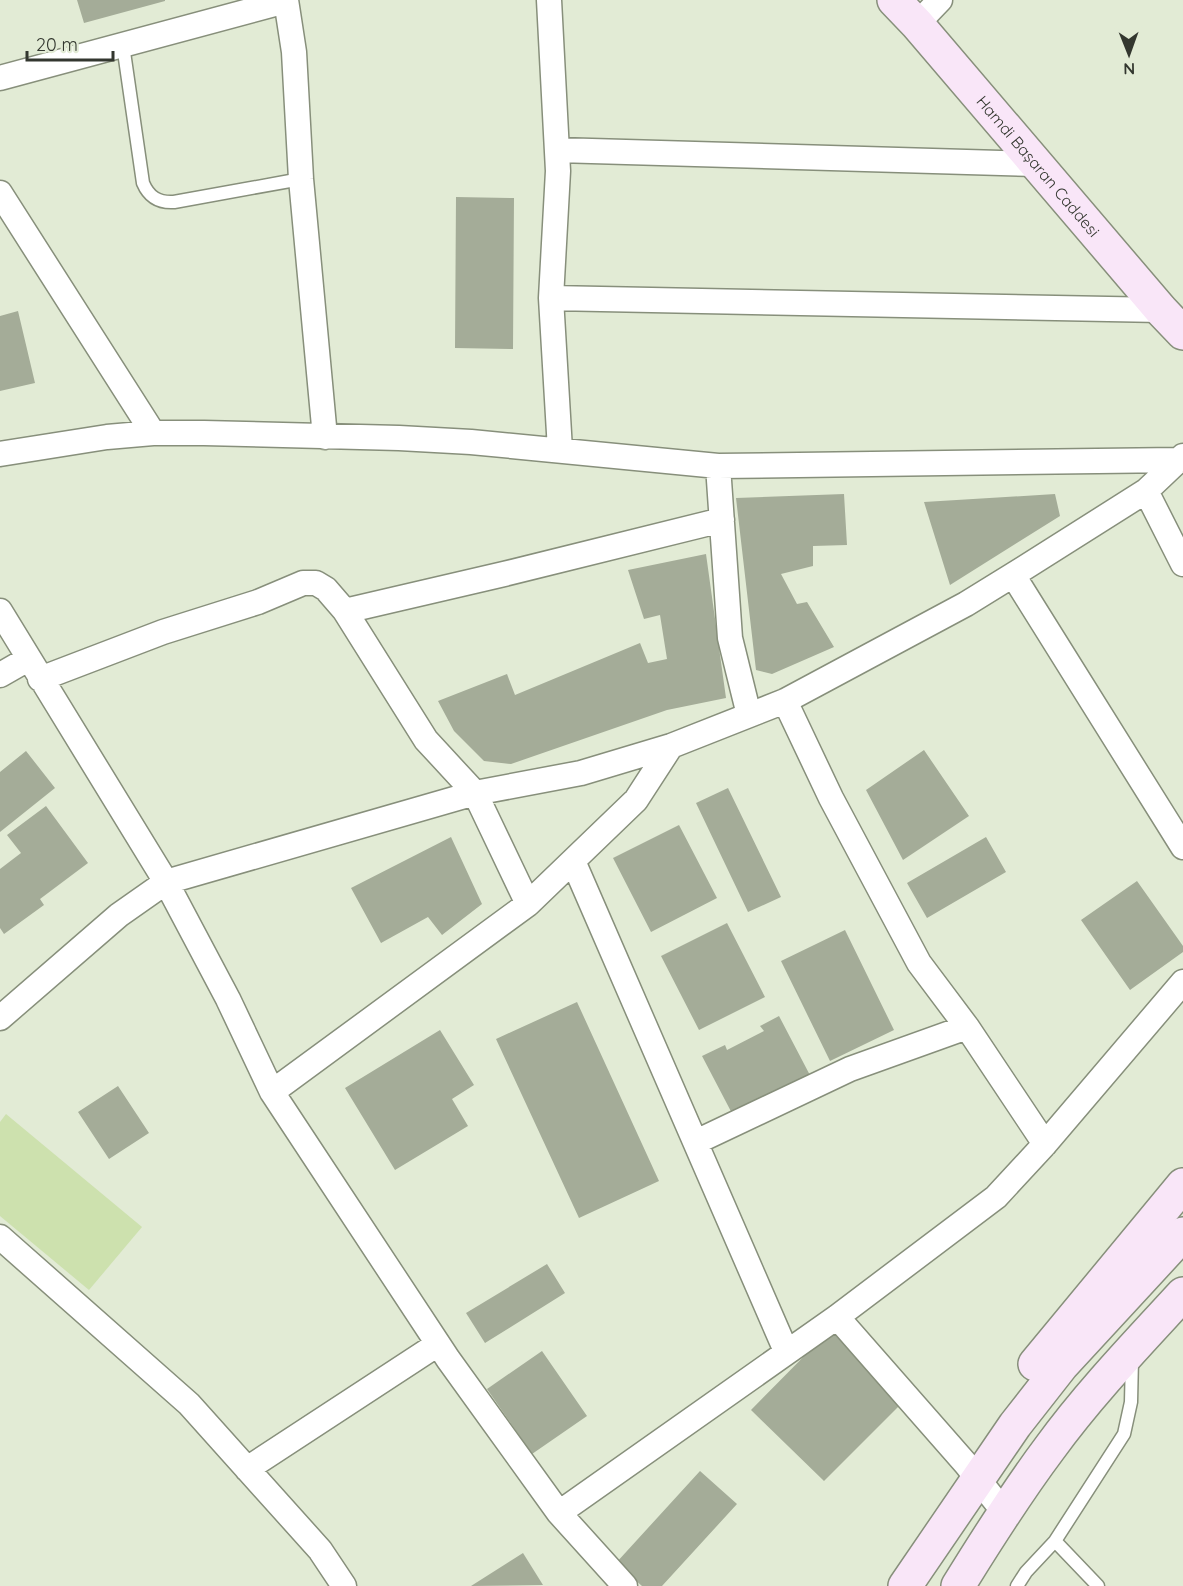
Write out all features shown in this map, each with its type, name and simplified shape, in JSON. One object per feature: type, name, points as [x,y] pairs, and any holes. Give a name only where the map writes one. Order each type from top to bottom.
[{"type":"main road","name":"Hamdi Başaran Caddesi","points":[[894,0],[1172,321]]},
{"type":"main road","points":[[905,1586],[1034,1365],[1183,1185]]},
{"type":"main road","points":[[971,1471],[1015,1425],[1062,1365],[1183,1234]]},
{"type":"main road","points":[[958,1586],[1004,1512],[1049,1448],[1183,1294]]},
{"type":"street","points":[[549,0],[558,171],[551,298],[560,450]]},
{"type":"street","points":[[917,24],[940,0]]},
{"type":"street","points":[[0,78],[286,1],[294,52],[301,179],[325,436]]},
{"type":"street","points":[[557,150],[1037,164]]},
{"type":"street","points":[[0,193],[153,433]]},
{"type":"street","points":[[551,298],[1172,321]]},
{"type":"street","points":[[0,454],[107,436],[153,433],[399,438],[560,450],[718,466],[1181,458]]},
{"type":"street","points":[[0,1018],[120,915],[166,882],[475,793],[581,773],[671,746],[785,701],[966,604],[1146,491],[1181,458]]},
{"type":"street","points":[[718,466],[730,638],[749,715]]},
{"type":"street","points":[[1146,491],[1183,564]]},
{"type":"street","points":[[345,612],[722,520]]},
{"type":"street","points":[[1013,575],[1183,847]]},
{"type":"street","points":[[0,675],[34,669],[164,632],[258,602],[303,583],[316,583],[326,589],[345,612],[426,740],[475,793],[528,904]]},
{"type":"street","points":[[0,611],[166,882],[228,999],[272,1092],[438,1344],[559,1513],[626,1586]]},
{"type":"street","points":[[785,701],[831,798],[919,963],[967,1027],[1045,1144]]},
{"type":"street","points":[[272,1092],[528,904],[636,800],[671,746]]},
{"type":"street","points":[[573,861],[786,1352]]},
{"type":"street","points":[[559,1513],[837,1317],[996,1197],[1045,1144],[1183,982]]},
{"type":"street","points":[[696,1142],[850,1069],[967,1027]]},
{"type":"street","points":[[0,1237],[189,1404],[320,1550],[344,1586]]},
{"type":"street","points":[[837,1317],[1004,1512]]},
{"type":"street","points":[[248,1469],[438,1344]]},
{"type":"lane","points":[[123,45],[143,183],[147,192],[154,198],[174,202],[301,179]]},
{"type":"lane","points":[[1017,1586],[1026,1572],[1055,1541],[1124,1434],[1131,1402],[1132,1350]]},
{"type":"lane","points":[[1055,1541],[1098,1586]]},
{"type":"green space","points":[[6,1114],[142,1227],[89,1290],[0,1216],[0,1122]]},
{"type":"building","points":[[77,0],[165,0],[165,1],[84,23]]},
{"type":"building","points":[[456,197],[514,198],[513,349],[455,348]]},
{"type":"building","points":[[18,311],[35,383],[0,391],[0,316]]},
{"type":"building","points":[[844,494],[847,545],[813,546],[813,566],[781,574],[797,604],[807,602],[834,647],[772,674],[756,670],[736,498]]},
{"type":"building","points":[[1055,494],[1060,516],[950,585],[924,502]]},
{"type":"building","points":[[706,554],[726,698],[667,710],[511,764],[484,761],[454,731],[438,701],[507,674],[515,695],[640,643],[648,663],[667,659],[660,615],[644,619],[628,570]]},
{"type":"building","points":[[924,750],[969,816],[903,860],[866,790]]},
{"type":"building","points":[[26,751],[55,788],[0,832],[0,772]]},
{"type":"building","points":[[728,788],[781,897],[748,912],[696,803]]},
{"type":"building","points":[[46,806],[88,863],[40,899],[44,905],[4,934],[0,928],[0,869],[21,853],[7,835]]},
{"type":"building","points":[[679,825],[717,898],[651,932],[613,858]]},
{"type":"building","points":[[451,837],[482,904],[442,935],[428,917],[381,943],[351,888]]},
{"type":"building","points":[[986,837],[1006,872],[927,918],[907,883]]},
{"type":"building","points":[[1137,881],[1183,946],[1183,952],[1130,990],[1081,920]]},
{"type":"building","points":[[727,923],[765,997],[699,1030],[661,956]]},
{"type":"building","points":[[845,930],[894,1030],[830,1061],[781,961]]},
{"type":"building","points":[[577,1002],[659,1181],[579,1218],[496,1039]]},
{"type":"building","points":[[779,1016],[813,1081],[736,1121],[702,1056],[725,1045],[727,1050],[764,1031],[760,1026]]},
{"type":"building","points":[[440,1030],[474,1085],[452,1099],[468,1126],[395,1170],[345,1088]]},
{"type":"building","points":[[118,1086],[149,1133],[109,1159],[78,1112]]},
{"type":"building","points":[[547,1264],[565,1293],[485,1343],[466,1313]]},
{"type":"building","points":[[830,1330],[903,1402],[824,1481],[751,1410]]},
{"type":"building","points":[[542,1351],[587,1416],[532,1454],[487,1389]]},
{"type":"building","points":[[700,1471],[737,1504],[662,1586],[642,1586],[616,1563]]},
{"type":"building","points":[[523,1553],[543,1585],[471,1586]]}]
